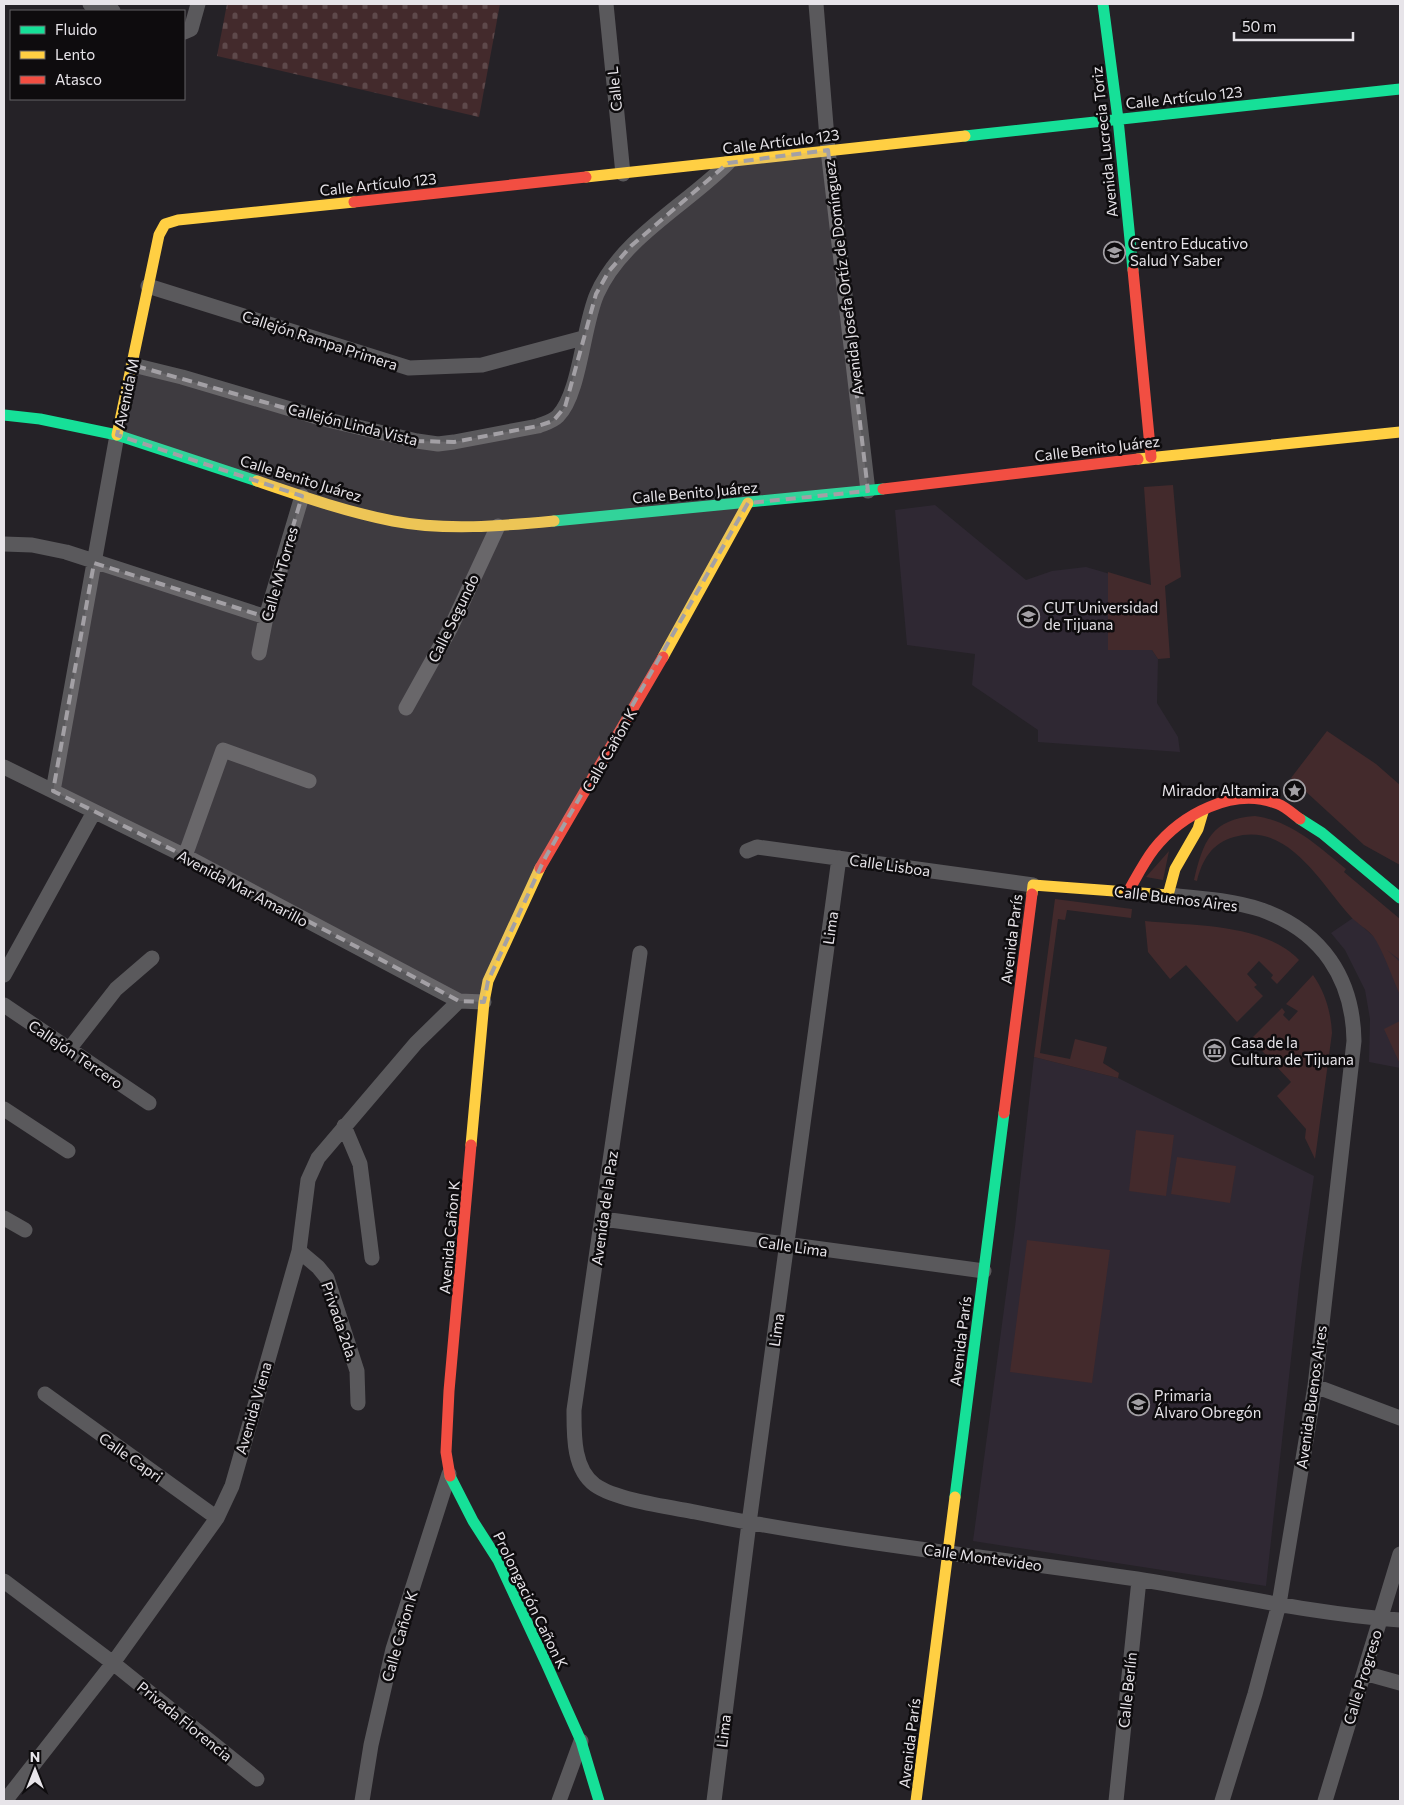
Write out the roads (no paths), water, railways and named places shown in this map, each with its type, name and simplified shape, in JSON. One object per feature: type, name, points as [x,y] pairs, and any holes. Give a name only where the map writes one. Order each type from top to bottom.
[{"type":"street","points":[[90,4],[110,10]]},
{"type":"street","points":[[186,32],[194,22],[198,4]]},
{"type":"street","name":"Calle L","points":[[606,4],[623,174]]},
{"type":"street","name":"Avenida Josefa Ortíz de Domínguez","points":[[816,4],[828,150],[868,492]]},
{"type":"street","name":"Avenida Lucrecia Toriz","points":[[1103,4],[1118,119],[1151,457]]},
{"type":"street","name":"Calle Artículo 123","points":[[166,224],[178,220],[728,163],[828,150],[1400,89]]},
{"type":"street","name":"Callejón Linda Vista","points":[[133,365],[182,377],[372,432],[438,444],[528,428],[553,421],[560,414],[570,396],[583,338],[596,294],[619,258],[708,183],[728,163]]},
{"type":"street","name":"Avenida M","points":[[53,792],[117,435],[159,235],[166,224]]},
{"type":"street","name":"Callejón Rampa Primera","points":[[148,286],[409,368],[482,365],[583,338]]},
{"type":"street","name":"Calle Benito Juárez","points":[[4,415],[40,419],[117,435],[302,496],[393,521],[434,526],[498,526],[868,492],[1151,457],[1400,432]]},
{"type":"street","name":"Calle M Torres","points":[[259,653],[266,617],[302,496]]},
{"type":"street","name":"Calle Cañon K","points":[[484,1002],[488,981],[544,860],[650,680],[748,503]]},
{"type":"street","name":"Calle Segundo","points":[[406,708],[451,627],[498,526]]},
{"type":"street","points":[[4,544],[32,545],[66,552],[94,563],[266,617]]},
{"type":"street","points":[[185,856],[223,750],[309,781]]},
{"type":"street","name":"Avenida Mar Amarillo","points":[[4,766],[185,856],[459,1001],[484,1002]]},
{"type":"street","points":[[1128,892],[1152,850],[1181,821],[1220,803],[1239,798],[1260,799],[1278,804],[1322,833],[1400,898]]},
{"type":"street","points":[[4,975],[94,812]]},
{"type":"street","points":[[1168,895],[1176,869],[1198,829],[1203,812]]},
{"type":"street","name":"Calle Lisboa","points":[[747,851],[757,847],[1033,885]]},
{"type":"street","name":"Lima","points":[[714,1801],[749,1523],[839,858]]},
{"type":"street","name":"Calle Buenos Aires","points":[[1033,885],[1168,895],[1210,900],[1261,910],[1292,924],[1319,946],[1346,986]]},
{"type":"street","name":"Avenida París","points":[[916,1801],[1033,885]]},
{"type":"street","name":"Avenida de la Paz","points":[[580,1464],[574,1437],[574,1410],[640,952]]},
{"type":"street","points":[[70,1048],[116,989],[152,958]]},
{"type":"street","name":"Avenida Buenos Aires","points":[[1222,1801],[1255,1694],[1279,1604],[1315,1386],[1354,1040],[1354,1014],[1346,986]]},
{"type":"street","name":"Avenida Viena","points":[[5,1801],[112,1663],[217,1518],[232,1486],[299,1251],[308,1180],[318,1158],[416,1044],[459,1001]]},
{"type":"street","name":"Avenida Cañon K","points":[[449,1474],[446,1452],[450,1391],[484,1002]]},
{"type":"street","name":"Callejón Tercero","points":[[4,1004],[149,1103]]},
{"type":"street","points":[[4,1109],[68,1151]]},
{"type":"street","points":[[344,1126],[360,1164],[372,1258]]},
{"type":"street","points":[[4,1218],[25,1230]]},
{"type":"street","name":"Calle Lima","points":[[603,1219],[787,1246],[984,1271]]},
{"type":"street","name":"Privada 2da.","points":[[299,1251],[318,1266],[327,1278],[357,1371],[358,1403]]},
{"type":"street","points":[[1315,1386],[1400,1418]]},
{"type":"street","name":"Calle Capri","points":[[45,1394],[217,1518]]},
{"type":"street","name":"Calle Montevideo","points":[[580,1464],[594,1485],[607,1492],[749,1523],[1139,1580],[1279,1604],[1400,1620]]},
{"type":"street","name":"Calle Cañon K","points":[[362,1801],[371,1745],[393,1649],[449,1474]]},
{"type":"street","name":"Prolongación Cañon K","points":[[449,1474],[473,1521],[498,1560],[581,1741],[600,1801]]},
{"type":"street","name":"Calle Progreso","points":[[1325,1801],[1400,1554]]},
{"type":"street","name":"Calle Berlín","points":[[1116,1801],[1139,1580]]},
{"type":"street","name":"Privada Florencia","points":[[4,1581],[112,1663],[257,1779]]},
{"type":"street","points":[[1364,1673],[1400,1682]]},
{"type":"street","points":[[558,1801],[581,1741]]},
{"type":"place","name":"Centro Educativo Salud Y Saber","points":[[1114,252]]},
{"type":"place","name":"CUT Universidad de Tijuana","points":[[1028,616]]},
{"type":"place","name":"Mirador Altamira","points":[[1295,790]]},
{"type":"place","name":"Casa de la Cultura de Tijuana","points":[[1215,1051]]},
{"type":"place","name":"Primaria Álvaro Obregón","points":[[1138,1404]]}]
